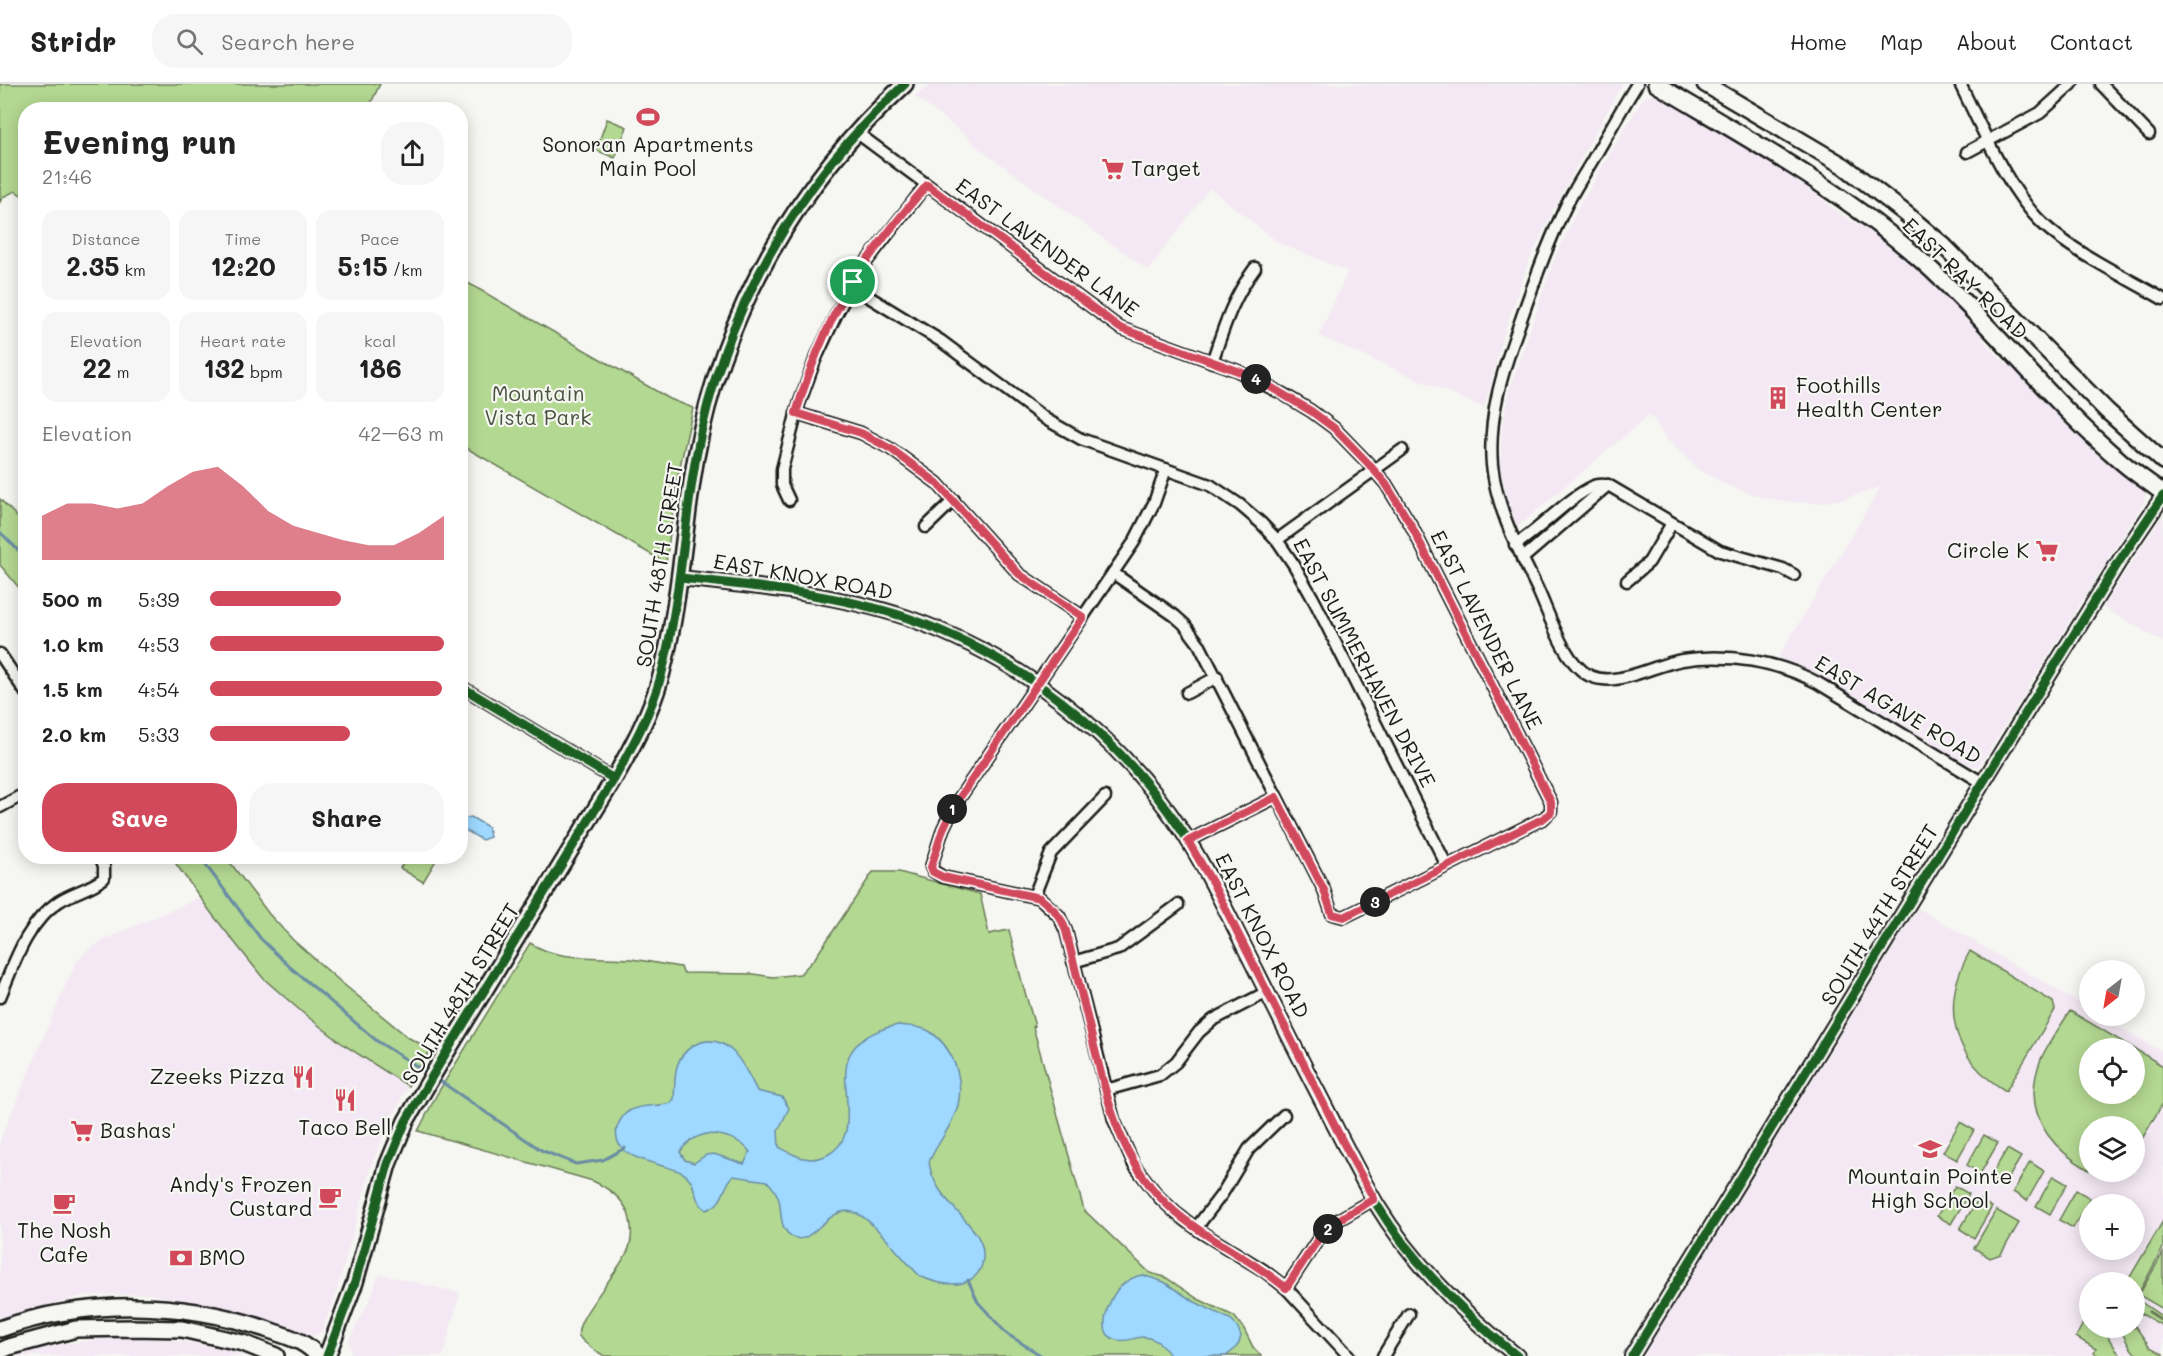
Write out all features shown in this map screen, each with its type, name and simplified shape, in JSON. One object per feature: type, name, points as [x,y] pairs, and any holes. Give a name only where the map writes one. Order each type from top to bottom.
[{"type":"main road","name":"SOUTH 48TH STREET","points":[[327,1356],[350,1299],[383,1179],[406,1121],[636,740],[660,678],[680,579],[701,431],[735,327],[765,261],[822,174],[856,132],[905,84]]},
{"type":"main road","name":"EAST RAY ROAD","points":[[1656,84],[1802,171],[1889,234],[1924,263],[2091,434],[2163,494]]},
{"type":"main road","name":"EAST RAY ROAD","points":[[1705,84],[1835,161],[1905,213],[1944,246],[2107,411],[2163,461]]},
{"type":"main road","points":[[0,1329],[51,1314],[95,1309],[134,1307],[187,1310],[247,1323],[277,1333],[307,1344],[318,1356]]},
{"type":"main road","points":[[0,1351],[76,1329],[131,1328],[187,1330],[243,1343],[276,1356]]},
{"type":"street","points":[[1608,485],[1522,559],[1500,503],[1493,467],[1493,419],[1501,380],[1538,270],[1564,208],[1637,84]]},
{"type":"street","points":[[1960,84],[2010,182],[2031,212],[2070,244],[2163,299]]},
{"type":"street","points":[[1967,152],[2040,113],[2072,84]]},
{"type":"street","points":[[2101,84],[2149,134]]},
{"type":"street","name":"EAST LAVENDER LANE","points":[[856,132],[1120,328],[1262,382],[1311,411],[1346,440],[1386,484],[1411,525],[1551,802],[1551,812],[1544,818],[1447,866]]},
{"type":"street","points":[[789,500],[782,485],[782,469],[796,413],[815,360],[851,286],[874,251],[927,185]]},
{"type":"street","points":[[1212,362],[1233,302],[1255,268]]},
{"type":"street","name":"EAST SUMMERHAVEN DRIVE","points":[[851,286],[941,341],[1047,420],[1081,439],[1209,485],[1261,522],[1294,565],[1315,602],[1447,866]]},
{"type":"street","points":[[796,413],[877,440],[937,483],[1019,574],[1083,617]]},
{"type":"street","points":[[1277,540],[1402,450]]},
{"type":"street","points":[[1166,469],[1145,524],[954,806],[932,861],[933,872],[943,877],[1034,896],[1047,903],[1062,921],[1114,1120],[1134,1165],[1160,1197],[1196,1228],[1257,1266],[1286,1288],[1349,1356]]},
{"type":"street","points":[[1515,546],[1596,484],[1608,485],[1720,551],[1783,569],[1794,575]]},
{"type":"street","name":"SOUTH 44TH STREET","points":[[1632,1356],[2120,560],[2163,494]]},
{"type":"street","points":[[926,527],[954,501]]},
{"type":"street","points":[[1627,581],[1649,562],[1672,523]]},
{"type":"street","name":"EAST AGAVE ROAD","points":[[1522,559],[1568,654],[1575,664],[1591,676],[1610,681],[1681,660],[1727,658],[1768,664],[1818,683],[1983,783]]},
{"type":"street","points":[[1113,573],[1166,609],[1184,624],[1199,644],[1324,890],[1332,914],[1344,917],[1447,866]]},
{"type":"street","name":"EAST KNOX ROAD","points":[[680,579],[799,594],[875,608],[907,618],[977,648],[1037,684],[1091,726],[1149,787],[1188,841],[1344,1144],[1374,1199],[1399,1238],[1443,1290],[1473,1320],[1517,1356]]},
{"type":"street","points":[[0,654],[18,681]]},
{"type":"street","points":[[1187,693],[1217,677]]},
{"type":"street","points":[[468,692],[614,779]]},
{"type":"street","points":[[0,807],[18,797]]},
{"type":"street","points":[[1034,896],[1051,853],[1105,797]]},
{"type":"street","points":[[1188,841],[1276,797]]},
{"type":"street","points":[[0,998],[25,941],[42,917],[57,903],[74,893],[96,885],[104,878],[103,864]]},
{"type":"street","points":[[1073,962],[1118,950],[1178,905]]},
{"type":"street","points":[[1106,1090],[1151,1078],[1169,1070],[1205,1026],[1223,1014],[1267,992]]},
{"type":"street","points":[[1196,1228],[1222,1194],[1249,1149],[1284,1115]]},
{"type":"street","points":[[1286,1288],[1321,1235],[1338,1220],[1374,1199]]},
{"type":"street","points":[[1383,1356],[1409,1314]]},
{"type":"shaded area","points":[[931,84],[1622,84],[1557,202],[1528,263],[1504,333],[1484,408],[1319,336],[1348,271],[1279,243],[1210,188],[1148,270],[973,144],[974,142],[915,96]]},
{"type":"shaded area","points":[[1653,94],[1663,97],[1766,158],[1852,222],[1870,227],[1975,323],[1984,342],[2003,361],[2032,381],[2104,456],[2144,491],[2146,496],[2143,503],[1980,765],[1968,764],[1839,686],[1801,666],[1778,658],[1881,487],[1843,499],[1817,503],[1761,497],[1725,484],[1698,469],[1667,440],[1650,414],[1517,527],[1500,467],[1502,430],[1508,395],[1555,257],[1581,203],[1643,98]]},
{"type":"shaded area","points":[[2163,515],[2163,642],[2103,607]]},
{"type":"shaded area","points":[[201,897],[263,978],[344,1045],[408,1086],[385,1131],[372,1164],[337,1290],[323,1329],[316,1335],[305,1336],[246,1315],[152,1294],[85,1295],[0,1319],[0,1140],[67,982],[77,962],[87,950],[108,938]]},
{"type":"shaded area","name":"Mountain Pointe High School","points":[[1918,908],[2079,1003],[2079,1026],[2118,1026],[2138,1038],[2079,1038],[2079,1104],[2145,1104],[2145,1042],[2163,1052],[2163,1356],[1643,1356]]},
{"type":"shaded area","points":[[379,1274],[460,1293],[443,1356],[356,1356],[351,1352],[349,1340],[370,1300]]},
{"type":"shaded area","points":[[121,1337],[181,1341],[248,1356],[14,1356],[60,1344]]},
{"type":"green space","points":[[0,84],[380,84],[371,102],[18,102],[18,193],[15,191],[3,197],[0,202]]},
{"type":"green space","points":[[607,119],[627,127],[615,158],[596,150]]},
{"type":"green space","name":"Mountain Vista Park","points":[[468,283],[670,399],[693,408],[677,480],[666,563],[468,449]]},
{"type":"green space","points":[[0,499],[18,518],[18,587],[0,565]]},
{"type":"green space","points":[[176,864],[231,864],[269,914],[293,940],[409,1038],[431,1049],[408,1086],[344,1045],[263,978]]},
{"type":"green space","points":[[403,864],[434,864],[423,882],[400,868]]},
{"type":"green space","points":[[873,872],[899,872],[980,894],[989,934],[1009,930],[1035,1026],[1033,1027],[1084,1210],[1150,1273],[1165,1277],[1198,1299],[1234,1316],[1261,1356],[604,1356],[581,1339],[579,1328],[583,1318],[629,1248],[631,1223],[621,1201],[606,1188],[593,1181],[418,1131],[437,1094],[530,943],[541,949],[566,956],[637,960],[681,967],[683,973],[753,974],[773,977],[800,974],[815,958]]},
{"type":"green space","points":[[1970,951],[2053,1002],[2055,1010],[2006,1091],[1973,1063],[1956,1030],[1955,992],[1960,971]]},
{"type":"green space","points":[[2070,1011],[2079,1016],[2079,1026],[2096,1026],[2116,1038],[2079,1038],[2079,1104],[2145,1104],[2145,1055],[2163,1066],[2163,1103],[2145,1134],[2145,1116],[2079,1116],[2079,1163],[2061,1149],[2041,1124],[2034,1094],[2041,1059]]},
{"type":"green space","points":[[1960,1122],[1974,1130],[1957,1160],[1943,1152]]},
{"type":"green space","points":[[1984,1135],[1998,1143],[1980,1174],[1967,1165]]},
{"type":"green space","points":[[2007,1149],[2021,1157],[2003,1187],[1989,1179]]},
{"type":"green space","points":[[2030,1162],[2044,1171],[2027,1201],[2013,1192]]},
{"type":"green space","points":[[2053,1176],[2067,1184],[2050,1214],[2036,1206]]},
{"type":"green space","points":[[1955,1186],[1969,1194],[1951,1224],[1937,1216]]},
{"type":"green space","points":[[2076,1190],[2083,1194],[2079,1194],[2079,1217],[2073,1228],[2059,1220]]},
{"type":"green space","points":[[1978,1199],[1992,1207],[1974,1238],[1960,1229]]},
{"type":"green space","points":[[1996,1210],[2019,1223],[2001,1254],[1990,1258],[1974,1248]]},
{"type":"green space","points":[[2163,1221],[2163,1248],[2145,1281],[2145,1272],[2133,1272],[2140,1260],[2145,1260],[2145,1252]]},
{"type":"green space","points":[[2163,1253],[2163,1309],[2145,1298],[2145,1284]]},
{"type":"green space","points":[[2145,1305],[2163,1317],[2163,1320],[2148,1312],[2163,1322],[2163,1326],[2145,1316]]},
{"type":"green space","points":[[2079,1331],[2079,1338],[2109,1338],[2121,1356],[2099,1356],[2094,1353],[2096,1349],[2076,1337]]},
{"type":"green space","points":[[2125,1338],[2144,1338],[2150,1347],[2163,1356],[2138,1356]]},
{"type":"water","points":[[471,817],[488,827],[490,837],[482,840],[468,832],[468,818]]},
{"type":"water","points":[[910,1026],[929,1031],[944,1045],[955,1064],[959,1085],[958,1105],[929,1162],[936,1184],[971,1226],[980,1241],[983,1253],[982,1265],[970,1280],[958,1284],[945,1284],[920,1276],[881,1233],[858,1214],[847,1211],[837,1213],[806,1237],[798,1239],[786,1232],[782,1224],[778,1197],[767,1181],[733,1176],[717,1204],[706,1210],[698,1201],[691,1181],[683,1173],[630,1154],[622,1148],[617,1139],[618,1125],[628,1111],[671,1103],[674,1099],[675,1078],[680,1060],[694,1045],[706,1041],[726,1046],[734,1053],[741,1061],[757,1091],[782,1097],[789,1108],[778,1131],[779,1147],[796,1156],[808,1159],[820,1158],[838,1147],[844,1136],[847,1123],[846,1068],[849,1056],[863,1039],[891,1027]],"holes":[[[712,1134],[731,1138],[746,1147],[750,1152],[744,1164],[714,1154],[706,1155],[694,1163],[685,1160],[680,1152],[688,1143],[694,1138]]]},
{"type":"water","points":[[1143,1275],[1164,1282],[1193,1301],[1232,1320],[1241,1336],[1235,1349],[1226,1356],[1170,1356],[1162,1345],[1145,1337],[1123,1341],[1110,1337],[1105,1324],[1111,1300],[1124,1283]]},
{"type":"waterway","points":[[0,532],[18,550]]},
{"type":"waterway","points":[[205,864],[261,939],[290,967],[377,1041],[429,1074]]},
{"type":"waterway","points":[[437,1079],[541,1150],[576,1164],[603,1160],[625,1148]]},
{"type":"waterway","points":[[968,1280],[978,1302],[1007,1334],[1042,1356]]},
{"type":"cycle path","points":[[327,1356],[355,1282],[388,1164],[406,1121],[614,779],[652,703],[661,676],[673,622],[696,457],[708,404],[745,302],[770,253],[799,207],[831,163],[866,122],[905,84]]},
{"type":"cycle path","points":[[1632,1356],[2120,560],[2163,496]]},
{"type":"cycle path","points":[[680,578],[824,597],[908,618],[949,634],[988,654],[1062,702],[1096,731],[1156,795],[1197,855],[1354,1163],[1391,1227],[1458,1305],[1517,1356]]},
{"type":"cycle path","points":[[468,691],[614,779]]},
{"type":"place","name":"Sonoran Apartments Main Pool","points":[[648,117]]},
{"type":"place","name":"Target","points":[[1113,169]]},
{"type":"place","name":"Foothills Health Center","points":[[1778,398]]},
{"type":"place","name":"Circle K","points":[[2047,551]]},
{"type":"place","name":"Zzeeks Pizza","points":[[303,1077]]},
{"type":"place","name":"Taco Bell","points":[[345,1100]]},
{"type":"place","name":"Bashas'","points":[[82,1131]]},
{"type":"place","name":"Mountain Pointe High School","points":[[1930,1149]]},
{"type":"place","name":"Andy's Frozen Custard","points":[[330,1197]]},
{"type":"place","name":"The Nosh Cafe","points":[[64,1203]]},
{"type":"place","name":"BMO","points":[[181,1258]]},
{"type":"route","points":[[927,185],[1120,328],[1262,382],[1311,411],[1334,428],[1386,484],[1411,525],[1551,802],[1551,812],[1544,818],[1344,917],[1332,914],[1324,890],[1276,797],[1188,841],[1212,882],[1361,1178],[1374,1199],[1338,1220],[1321,1235],[1286,1288],[1263,1270],[1188,1223],[1160,1197],[1134,1165],[1114,1120],[1066,931],[1054,910],[1040,898],[1034,896],[943,877],[933,872],[932,861],[954,806],[1083,617],[1019,574],[937,483],[891,449],[861,433],[796,413],[815,360],[853,282],[874,251],[927,185]]}]
